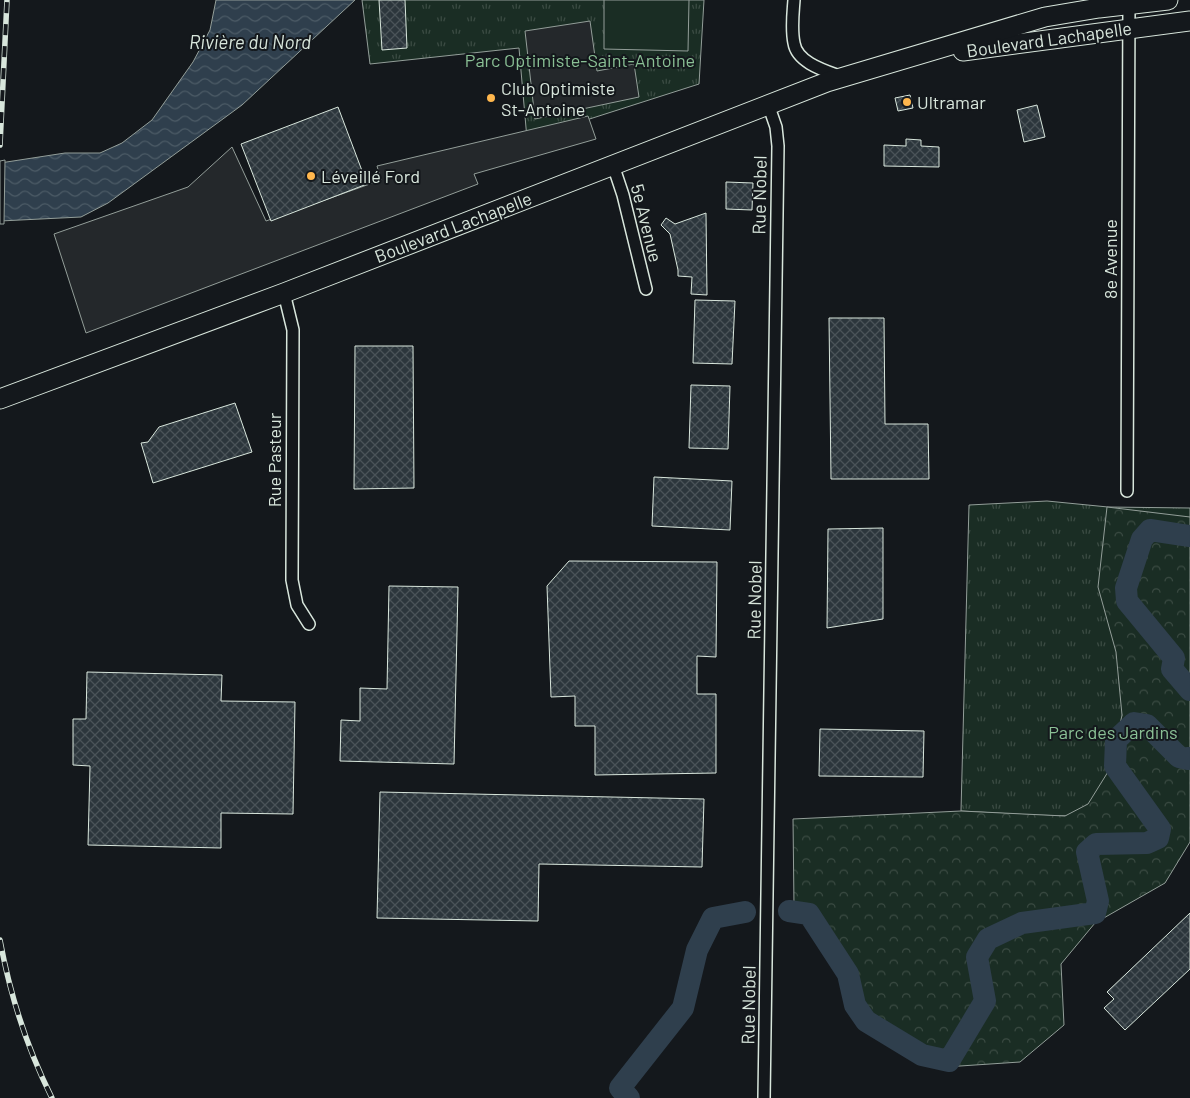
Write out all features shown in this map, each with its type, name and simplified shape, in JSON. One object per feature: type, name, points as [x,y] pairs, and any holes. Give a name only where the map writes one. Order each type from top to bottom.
[{"type":"main road","name":"Boulevard Lachapelle","points":[[0,399],[284,293],[768,104],[842,77],[1045,17],[1122,3],[1168,0]]},
{"type":"main road","name":"Boulevard Lachapelle","points":[[908,58],[1190,21]]},
{"type":"street","points":[[794,0],[794,44],[798,54],[812,64],[842,77]]},
{"type":"street","name":"8e Avenue","points":[[1122,3],[1128,28],[1126,491]]},
{"type":"street","name":"Rue Nobel","points":[[764,1098],[778,146],[776,126],[768,104]]},
{"type":"street","name":"5e Avenue","points":[[613,165],[623,195],[646,290]]},
{"type":"street","name":"Rue Pasteur","points":[[284,293],[292,330],[291,524],[293,590],[297,605],[310,624]]},
{"type":"green space","name":"Parc Optimiste-Saint-Antoine","points":[[362,0],[704,0],[699,84],[527,139],[519,48],[370,64]]},
{"type":"green space","points":[[604,0],[689,0],[688,51],[604,49]]},
{"type":"green space","name":"Parc des Jardins","points":[[1047,501],[1108,507],[1190,508],[1190,819],[1031,815],[961,811],[969,505]]},
{"type":"green space","points":[[1107,507],[1190,517],[1190,842],[1165,883],[1095,923],[1061,964],[1064,1025],[1020,1062],[945,1067],[899,1044],[873,1024],[852,987],[851,967],[794,906],[793,819],[961,811],[1065,816],[1088,804],[1111,767],[1122,715],[1116,652],[1098,587]]},
{"type":"shaded area","points":[[590,21],[597,71],[634,64],[639,97],[535,119],[525,31]]},
{"type":"shaded area","points":[[588,116],[596,139],[474,174],[478,184],[86,333],[54,234],[188,187],[232,147],[266,221],[381,180],[377,166]]},
{"type":"water","name":"Rivière du Nord","points":[[216,0],[355,0],[242,105],[108,203],[81,217],[0,221],[0,163],[65,153],[100,153],[122,143],[152,120],[193,62],[210,30]]},
{"type":"pier","points":[[5,160],[4,224],[0,224],[0,161]]},
{"type":"building","points":[[379,0],[405,0],[407,48],[382,50]]},
{"type":"building","points":[[910,95],[913,108],[898,111],[895,98]]},
{"type":"building","points":[[1037,105],[1045,137],[1024,142],[1017,110]]},
{"type":"building","points":[[338,107],[367,184],[271,221],[241,144]]},
{"type":"building","points":[[906,139],[921,140],[921,146],[939,147],[939,167],[884,166],[884,145],[906,146]]},
{"type":"building","points":[[726,182],[753,183],[752,210],[726,209]]},
{"type":"building","points":[[706,213],[707,295],[691,294],[692,277],[678,276],[670,234],[661,225],[666,218],[675,224]]},
{"type":"building","points":[[695,300],[735,301],[732,364],[693,363]]},
{"type":"building","points":[[829,318],[884,318],[885,424],[928,424],[929,479],[831,479]]},
{"type":"building","points":[[355,346],[413,346],[414,488],[354,489]]},
{"type":"building","points":[[691,385],[730,386],[728,449],[689,448]]},
{"type":"building","points":[[235,403],[252,452],[153,483],[141,443],[148,442],[159,427]]},
{"type":"building","points":[[654,477],[732,481],[730,530],[652,526]]},
{"type":"building","points":[[883,528],[883,619],[827,628],[828,529]]},
{"type":"building","points":[[569,561],[717,562],[716,657],[697,656],[697,694],[716,694],[716,773],[595,775],[595,726],[575,726],[575,696],[551,697],[547,586]]},
{"type":"building","points":[[389,586],[458,587],[454,764],[340,761],[341,720],[360,721],[360,688],[387,689]]},
{"type":"building","points":[[87,672],[222,675],[221,701],[295,702],[293,814],[221,813],[221,848],[88,845],[90,766],[73,765],[73,719],[86,719]]},
{"type":"building","points":[[820,729],[924,731],[923,777],[819,776]]},
{"type":"building","points":[[380,792],[704,799],[702,867],[539,864],[538,921],[377,918]]},
{"type":"building","points":[[1190,913],[1190,969],[1125,1030],[1104,1008],[1114,999],[1107,992]]},
{"type":"waterway","points":[[1190,536],[1150,530],[1142,539],[1126,588],[1127,601],[1174,658],[1172,669],[1190,690]]},
{"type":"waterway","points":[[789,911],[809,914],[848,974],[855,1005],[866,1021],[922,1055],[949,1061],[985,1001],[977,957],[988,939],[1022,923],[1095,913],[1098,901],[1087,852],[1096,844],[1147,843],[1158,838],[1160,829],[1115,766],[1116,740],[1134,723],[1147,725],[1179,757],[1190,758]]},
{"type":"waterway","points":[[629,1098],[620,1088],[683,1008],[697,950],[713,918],[745,912]]},
{"type":"railway","points":[[0,145],[7,0]]},
{"type":"railway","points":[[0,940],[20,1021],[52,1098]]},
{"type":"place","name":"Club Optimiste St-Antoine","points":[[491,98]]},
{"type":"place","name":"Ultramar","points":[[907,102]]},
{"type":"place","name":"Léveillé Ford","points":[[311,176]]}]
